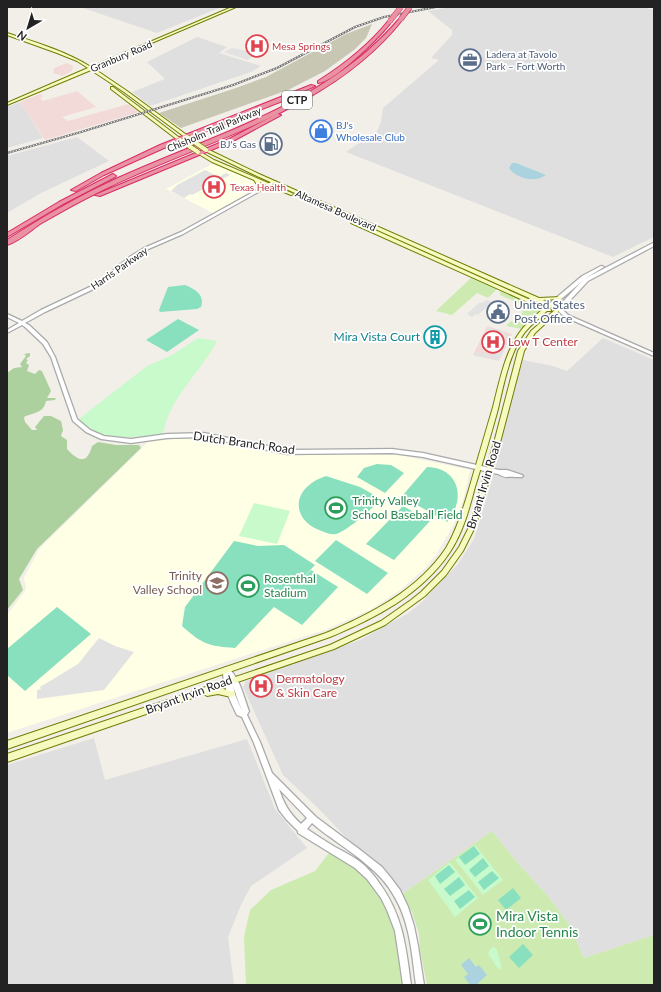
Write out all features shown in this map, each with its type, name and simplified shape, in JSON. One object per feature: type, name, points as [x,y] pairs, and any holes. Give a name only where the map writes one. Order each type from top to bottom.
[{"type":"highway","name":"Chisholm Trail Parkway","points":[[7,235],[20,226],[100,183],[255,116],[313,86],[358,55],[375,39],[401,7]]},
{"type":"highway","name":"Chisholm Trail Parkway","points":[[8,242],[54,213],[99,189],[257,120],[320,88],[369,54],[410,7]]},
{"type":"highway","points":[[20,226],[90,180],[120,165],[168,144],[313,86]]},
{"type":"highway","points":[[8,242],[84,201],[207,150],[271,120],[320,88]]},
{"type":"main road","name":"Granbury Road","points":[[7,104],[134,46],[227,7]]},
{"type":"main road","name":"Granbury Road","points":[[87,68],[139,48],[235,7]]},
{"type":"main road","name":"Altamesa Boulevard","points":[[7,34],[56,52],[87,68],[133,97],[186,137],[240,167],[537,299],[549,307]]},
{"type":"main road","name":"Altamesa Boulevard","points":[[7,37],[87,68],[179,140],[213,160],[557,310]]},
{"type":"main road","points":[[15,40],[20,38]]},
{"type":"main road","points":[[134,46],[139,48]]},
{"type":"main road","points":[[51,54],[56,52]]},
{"type":"main road","name":"Granbury Road","points":[[7,101],[53,83]]},
{"type":"main road","points":[[128,99],[133,97]]},
{"type":"main road","points":[[159,124],[164,123],[173,127]]},
{"type":"main road","points":[[168,144],[172,140],[170,132]]},
{"type":"main road","points":[[213,160],[234,167],[240,167]]},
{"type":"main road","points":[[234,169],[253,173]]},
{"type":"main road","points":[[256,179],[259,184],[259,190]]},
{"type":"main road","points":[[360,225],[382,230]]},
{"type":"main road","points":[[537,299],[546,300],[559,298]]},
{"type":"main road","name":"Bryant Irvin Road","points":[[7,745],[348,627],[378,612],[407,593],[435,566],[451,543],[463,518],[513,348],[526,328],[549,307]]},
{"type":"main road","name":"Bryant Irvin Road","points":[[7,758],[332,646],[367,631],[397,614],[423,594],[448,567],[469,535],[490,470],[521,351],[533,332],[557,310]]},
{"type":"main road","points":[[178,700],[188,699],[212,691],[231,694]]},
{"type":"street","name":"Harris Parkway","points":[[7,332],[21,323],[98,285],[132,257],[145,249],[182,232],[274,182]]},
{"type":"street","name":"Bryant Irvin Road","points":[[549,307],[593,271],[653,244]]},
{"type":"street","name":"Bryant Irvin Road","points":[[557,310],[586,280],[653,244]]},
{"type":"street","name":"Altamesa Boulevard","points":[[557,310],[567,316],[654,355]]},
{"type":"street","name":"Dutch Branch Road","points":[[7,316],[21,323],[40,338],[53,357],[75,420],[88,431],[103,438],[131,441],[167,436],[204,435],[287,452],[387,450],[478,467],[499,472],[506,476],[517,476]]},
{"type":"street","points":[[226,670],[246,711],[244,716]]},
{"type":"street","points":[[231,680],[231,694],[238,713],[244,716],[257,742],[268,774],[286,816],[301,830],[352,860],[366,871],[385,896],[396,918],[402,942],[407,985]]},
{"type":"street","points":[[268,774],[319,824],[370,861],[394,888],[404,907],[412,934],[420,985]]},
{"type":"street","points":[[301,830],[312,817]]},
{"type":"shaded area","points":[[80,7],[222,7],[157,33]]},
{"type":"shaded area","points":[[452,7],[641,7],[654,10],[654,237],[613,257],[346,152],[377,131],[381,122],[383,108],[439,60],[431,58],[452,35],[452,30],[428,11]]},
{"type":"shaded area","points":[[372,24],[366,38],[354,50],[325,71],[288,90],[181,128],[159,113],[266,77],[346,34]]},
{"type":"shaded area","points":[[197,37],[227,47],[219,53],[261,66],[251,72],[150,106],[132,92],[165,79],[147,62]]},
{"type":"shaded area","points":[[232,48],[256,54],[248,60],[224,52]]},
{"type":"shaded area","points":[[67,63],[73,66],[72,71],[62,76],[53,73],[54,68]]},
{"type":"shaded area","points":[[77,91],[96,107],[62,117],[68,121],[128,104],[139,112],[45,140],[20,102],[40,94],[43,96],[40,98],[43,101]]},
{"type":"shaded area","points":[[20,102],[43,138],[7,148],[7,107]]},
{"type":"shaded area","points":[[77,137],[109,161],[41,193],[7,213],[7,156]]},
{"type":"shaded area","name":"Texas Health","points":[[214,163],[257,182],[259,185],[256,189],[213,213],[166,189]]},
{"type":"shaded area","points":[[205,170],[219,177],[226,173],[230,175],[184,198],[171,191],[177,185]]},
{"type":"shaded area","points":[[486,300],[492,302],[478,315],[476,314],[472,317],[467,314],[480,302],[482,303]]},
{"type":"shaded area","points":[[487,326],[512,334],[499,361],[473,355]]},
{"type":"shaded area","points":[[489,327],[505,332],[504,334],[510,336],[509,338],[506,337],[503,342],[506,344],[499,360],[475,356],[477,352],[493,356],[494,353],[492,353],[494,347],[497,347],[495,345],[502,336],[500,334],[498,336],[486,332]]},
{"type":"shaded area","points":[[603,338],[654,360],[654,935],[584,958],[569,924],[546,894],[516,861],[492,831],[401,895],[318,808],[283,775],[243,687],[246,681],[360,640],[407,614],[422,602],[458,564],[474,539],[490,487],[514,389],[523,360],[553,366],[567,371]]},
{"type":"shaded area","name":"Trinity Valley School","points":[[175,439],[214,440],[267,452],[290,455],[400,455],[470,470],[464,497],[454,524],[437,553],[427,566],[403,588],[370,610],[327,629],[7,733],[7,615],[25,591],[26,587],[24,578],[40,548],[148,442]]},
{"type":"shaded area","points":[[99,638],[115,646],[134,652],[104,690],[37,699],[37,690],[41,689],[40,687],[78,664]]},
{"type":"shaded area","points":[[94,738],[105,780],[247,739],[275,809],[307,848],[251,886],[241,905],[228,937],[234,985],[7,985],[7,765]]},
{"type":"green space","points":[[472,277],[497,289],[488,298],[477,293],[452,315],[436,311]]},
{"type":"green space","points":[[185,285],[198,293],[202,299],[201,307],[197,309],[160,312],[159,310],[168,287]]},
{"type":"green space","points":[[501,291],[540,308],[541,311],[522,329],[506,326],[511,321],[513,322],[523,312],[522,311],[525,306],[500,295]]},
{"type":"green space","points":[[178,319],[199,330],[167,352],[146,340]]},
{"type":"green space","points":[[198,338],[217,341],[172,409],[166,421],[163,434],[141,437],[118,437],[97,432],[88,427],[79,419],[147,366],[172,355]]},
{"type":"green space","points":[[30,353],[30,356],[26,359],[28,360],[26,363],[29,365],[27,371],[35,374],[39,370],[42,371],[51,391],[47,398],[56,398],[55,400],[46,401],[43,408],[38,412],[24,417],[25,422],[32,430],[37,430],[35,427],[44,416],[51,416],[61,421],[63,430],[61,436],[67,440],[67,449],[78,458],[82,459],[88,456],[92,446],[98,442],[116,445],[139,445],[141,448],[37,549],[19,579],[23,590],[7,610],[7,373],[14,368],[22,367],[20,364],[26,356],[24,354]]},
{"type":"green space","points":[[377,464],[391,465],[404,473],[385,493],[357,477],[364,468]]},
{"type":"green space","points":[[427,467],[438,469],[447,473],[453,479],[456,487],[458,495],[457,504],[447,522],[403,497],[403,495]]},
{"type":"green space","name":"Trinity Valley School Baseball Field","points":[[326,476],[360,487],[376,496],[377,503],[374,507],[351,525],[336,534],[327,533],[312,527],[304,520],[300,512],[299,504],[301,495],[306,488],[315,481]]},
{"type":"green space","points":[[254,503],[290,511],[277,544],[239,536]]},
{"type":"green space","points":[[403,506],[430,521],[394,560],[366,544]]},
{"type":"green space","points":[[336,540],[388,573],[367,594],[315,561]]},
{"type":"green space","name":"Rosenthal Stadium","points":[[234,541],[258,546],[284,545],[315,565],[296,585],[311,570],[338,587],[302,625],[274,607],[235,648],[206,643],[195,637],[182,626],[185,607]]},
{"type":"green space","points":[[57,607],[91,634],[25,691],[7,675],[7,649]]},
{"type":"green space","points":[[492,831],[516,861],[546,894],[569,924],[584,958],[654,935],[654,985],[427,985],[420,950],[419,934],[412,912],[401,895]]},
{"type":"green space","points":[[475,845],[503,880],[483,895],[455,860]]},
{"type":"green space","points":[[474,846],[480,854],[465,865],[459,857]]},
{"type":"green space","points":[[329,853],[362,873],[382,896],[396,930],[403,985],[246,985],[244,937],[250,910],[271,890],[315,871]]},
{"type":"green space","points":[[483,858],[489,866],[475,877],[469,870]]},
{"type":"green space","points":[[450,862],[478,898],[455,917],[428,880]]},
{"type":"green space","points":[[449,865],[455,872],[440,884],[435,876]]},
{"type":"green space","points":[[492,871],[499,878],[484,890],[478,882]]},
{"type":"green space","points":[[459,877],[465,885],[450,896],[444,889]]},
{"type":"green space","points":[[513,888],[521,898],[506,910],[498,900]]},
{"type":"green space","points":[[469,890],[475,897],[460,909],[454,901]]},
{"type":"green space","points":[[523,944],[533,955],[519,968],[509,957]]},
{"type":"green space","points":[[494,947],[497,950],[500,962],[501,969],[499,970],[488,954],[490,949]]},
{"type":"water","points":[[512,163],[516,163],[546,175],[537,179],[526,179],[512,172],[509,168]]},
{"type":"water","points":[[469,958],[476,967],[479,965],[487,975],[476,985],[470,985],[464,977],[468,974],[461,965]]},
{"type":"railway","points":[[7,153],[81,132],[233,85],[277,68],[355,27],[384,17],[436,7]]},
{"type":"place","name":"Mesa Springs","points":[[257,46]]},
{"type":"place","name":"Ladera at Tavolo Park – Fort Worth","points":[[470,60]]},
{"type":"place","name":"BJ's Wholesale Club","points":[[321,131]]},
{"type":"place","name":"BJ's Gas","points":[[271,144]]},
{"type":"place","name":"Texas Health","points":[[214,187]]},
{"type":"place","name":"United States Post Office","points":[[498,312]]},
{"type":"place","name":"Mira Vista Court","points":[[435,337]]},
{"type":"place","name":"Low T Center","points":[[493,342]]},
{"type":"place","name":"Trinity Valley School Baseball Field","points":[[336,508]]},
{"type":"place","name":"Trinity Valley School","points":[[217,583]]},
{"type":"place","name":"Rosenthal Stadium","points":[[248,586]]},
{"type":"place","name":"Dermatology & Skin Care","points":[[261,686]]},
{"type":"place","name":"Mira Vista Indoor Tennis","points":[[480,924]]}]
